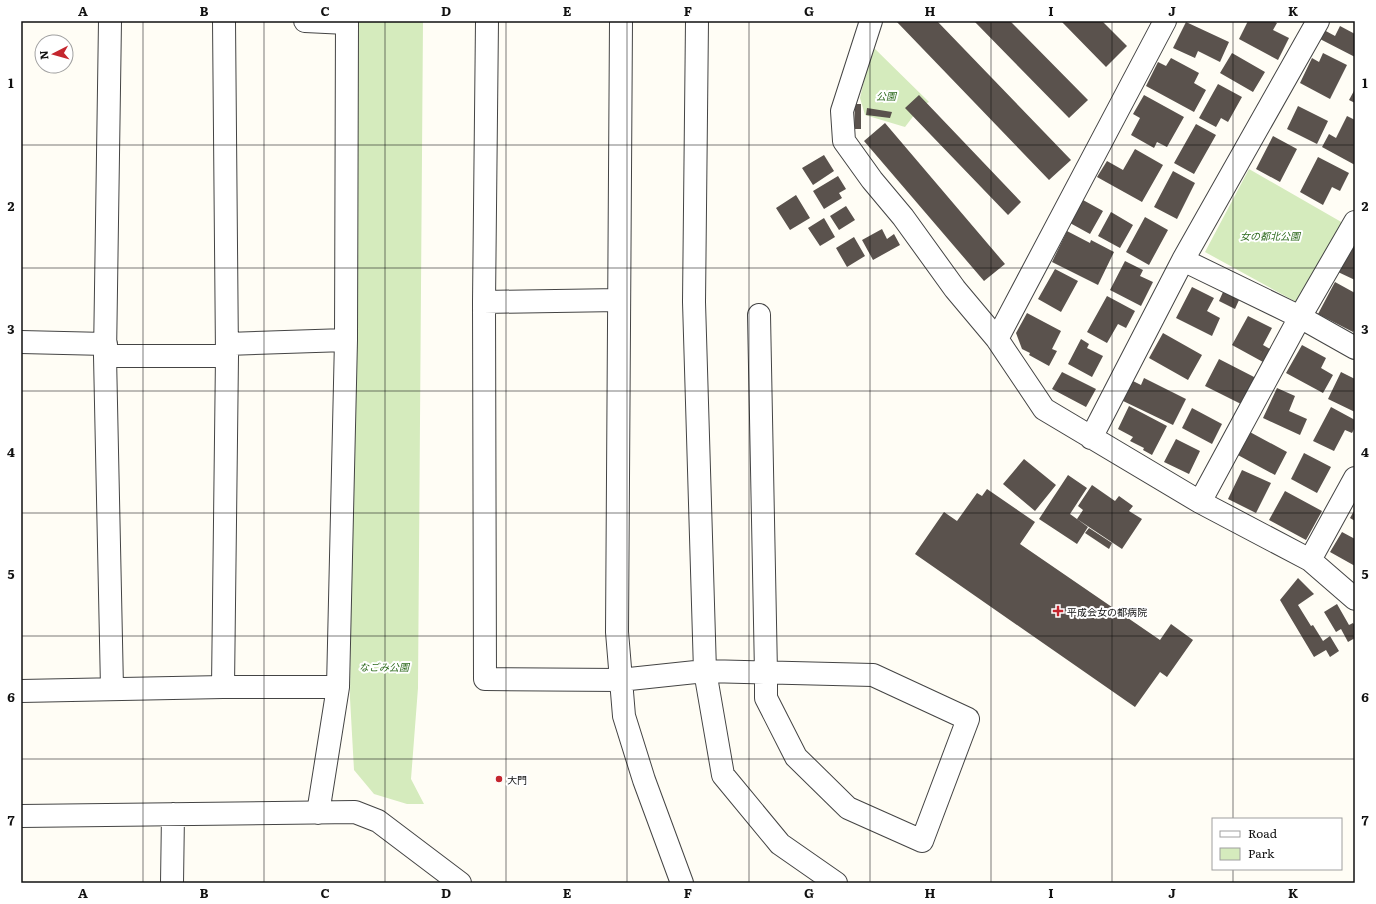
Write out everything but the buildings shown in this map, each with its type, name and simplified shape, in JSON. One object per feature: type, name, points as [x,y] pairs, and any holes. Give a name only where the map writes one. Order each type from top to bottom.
[{"type":"street","points":[[110,21],[105,350],[112,688]]},
{"type":"street","points":[[223,687],[227,350],[224,21]]},
{"type":"street","points":[[305,21],[346,22],[346,340],[338,687],[318,813]]},
{"type":"street","points":[[487,21],[484,302],[485,679],[620,680],[705,671],[766,673],[873,675],[968,719],[922,841],[848,808],[796,757],[766,698],[766,673],[759,314]]},
{"type":"street","points":[[621,21],[617,632],[620,680],[624,716],[644,780],[682,883]]},
{"type":"street","points":[[697,21],[694,302],[705,671],[723,775],[780,844],[836,883]]},
{"type":"street","points":[[871,21],[842,111],[844,141],[872,180],[903,217],[938,264],[954,290],[997,339],[1044,409],[1200,502],[1310,560],[1355,599]]},
{"type":"street","points":[[997,339],[1164,21]]},
{"type":"street","points":[[1091,438],[1183,260],[1318,21]]},
{"type":"street","points":[[1200,502],[1300,317],[1355,222]]},
{"type":"street","points":[[1183,260],[1300,317],[1355,348]]},
{"type":"street","points":[[484,302],[619,300]]},
{"type":"street","points":[[21,342],[105,350],[227,350],[346,340]]},
{"type":"street","points":[[1310,560],[1355,478]]},
{"type":"street","points":[[21,691],[112,688],[338,687]]},
{"type":"street","points":[[21,816],[355,812],[378,821],[460,883]]},
{"type":"street","points":[[172,883],[173,814]]},
{"type":"green space","name":"なごみ公園","points":[[356,21],[423,21],[418,688],[411,779],[424,804],[407,804],[374,794],[354,770],[350,698]]},
{"type":"green space","name":"公園","points":[[872,46],[929,102],[921,106],[905,127],[865,115],[860,98]]},
{"type":"green space","name":"女の都北公園","points":[[1249,169],[1350,227],[1298,303],[1205,252]]},
{"type":"place","name":"平成会女の都病院","points":[[1058,611]]},
{"type":"place","name":"大門","points":[[499,779]]}]
